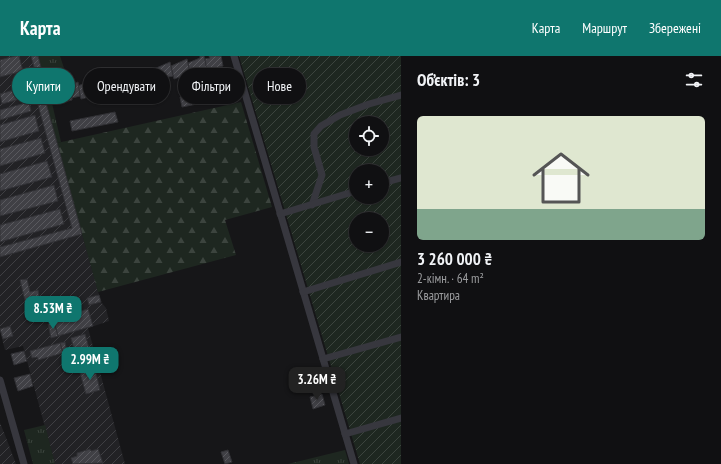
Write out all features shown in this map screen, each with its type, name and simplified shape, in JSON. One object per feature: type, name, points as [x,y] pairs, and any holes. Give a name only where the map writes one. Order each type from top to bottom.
[{"type":"street","points":[[234,56],[354,464]]},
{"type":"street","points":[[312,205],[322,175],[314,147],[314,134],[321,126],[340,115],[369,104],[401,95]]},
{"type":"street","points":[[389,181],[401,178]]},
{"type":"street","points":[[280,214],[349,193]]},
{"type":"street","points":[[303,292],[401,262]]},
{"type":"street","points":[[322,359],[401,337]]},
{"type":"street","points":[[0,380],[24,464]]},
{"type":"street","points":[[345,434],[401,418]]},
{"type":"shaded area","points":[[0,56],[38,56],[41,68],[12,68],[12,104],[46,104],[101,302],[106,308],[109,321],[88,328],[125,464],[55,464],[23,346],[5,350],[0,331]]},
{"type":"shaded area","points":[[0,423],[5,435],[16,464],[0,464]]},
{"type":"green space","points":[[38,56],[60,56],[64,68],[41,68]]},
{"type":"green space","points":[[239,56],[401,56],[401,464],[360,464],[253,104],[306,104],[306,68],[253,68],[253,103],[245,76],[245,68],[243,68]]},
{"type":"green space","points":[[46,104],[52,104],[61,142],[57,143]]},
{"type":"green space","points":[[232,104],[242,104],[272,207],[225,220],[236,255],[98,292],[57,143]]},
{"type":"green space","points":[[45,425],[55,464],[33,464],[24,430]]},
{"type":"green space","points":[[345,450],[349,464],[288,464]]},
{"type":"building","points":[[19,56],[22,68],[12,68],[12,74],[0,77],[0,60]]},
{"type":"building","points":[[31,56],[38,56],[41,68],[34,68]]},
{"type":"building","points":[[200,56],[204,56],[207,68],[189,68],[188,63],[200,58]]},
{"type":"building","points":[[209,56],[221,56],[223,66],[206,68],[205,59],[210,58]]},
{"type":"building","points":[[187,59],[189,68],[178,68],[178,78],[174,79],[171,66]]},
{"type":"building","points":[[170,62],[173,76],[170,77],[170,68],[156,68]]},
{"type":"building","points":[[78,82],[80,96],[75,97],[75,83]]},
{"type":"building","points":[[83,84],[83,98],[81,99],[78,86]]},
{"type":"building","points":[[12,90],[12,101],[2,104],[0,94]]},
{"type":"building","points":[[22,104],[29,104],[31,111],[0,120],[0,110]]},
{"type":"building","points":[[38,104],[46,104],[82,234],[0,257],[0,247],[72,228]]},
{"type":"building","points":[[181,104],[197,104],[182,107]]},
{"type":"building","points":[[115,112],[118,122],[72,131],[70,121]]},
{"type":"building","points":[[35,115],[39,131],[0,142],[0,125]]},
{"type":"building","points":[[41,138],[45,153],[0,166],[0,149]]},
{"type":"building","points":[[47,161],[52,177],[0,191],[0,174]]},
{"type":"building","points":[[54,185],[58,201],[0,216],[0,200]]},
{"type":"building","points":[[60,209],[64,224],[0,242],[0,225]]},
{"type":"building","points":[[27,279],[30,292],[38,290],[41,306],[27,309],[20,280]]},
{"type":"building","points":[[99,295],[101,302],[89,305],[87,298]]},
{"type":"building","points":[[88,309],[93,326],[58,336],[53,319]]},
{"type":"building","points":[[54,322],[58,336],[51,338],[48,324]]},
{"type":"building","points":[[10,326],[13,336],[3,339],[0,329]]},
{"type":"building","points":[[85,334],[95,369],[80,373],[71,338]]},
{"type":"building","points":[[65,342],[67,352],[63,353],[60,343]]},
{"type":"building","points":[[60,343],[63,353],[38,360],[37,357],[32,358],[30,351]]},
{"type":"building","points":[[24,351],[27,361],[14,365],[11,354]]},
{"type":"building","points":[[95,369],[100,390],[86,394],[80,373]]},
{"type":"building","points":[[30,374],[33,386],[18,391],[14,378]]},
{"type":"building","points":[[322,394],[325,405],[313,409],[310,397]]},
{"type":"building","points":[[90,449],[91,451],[98,449],[103,463],[73,464],[71,458],[77,456],[77,453]]},
{"type":"building","points":[[228,450],[232,462],[225,464],[221,452]]}]
